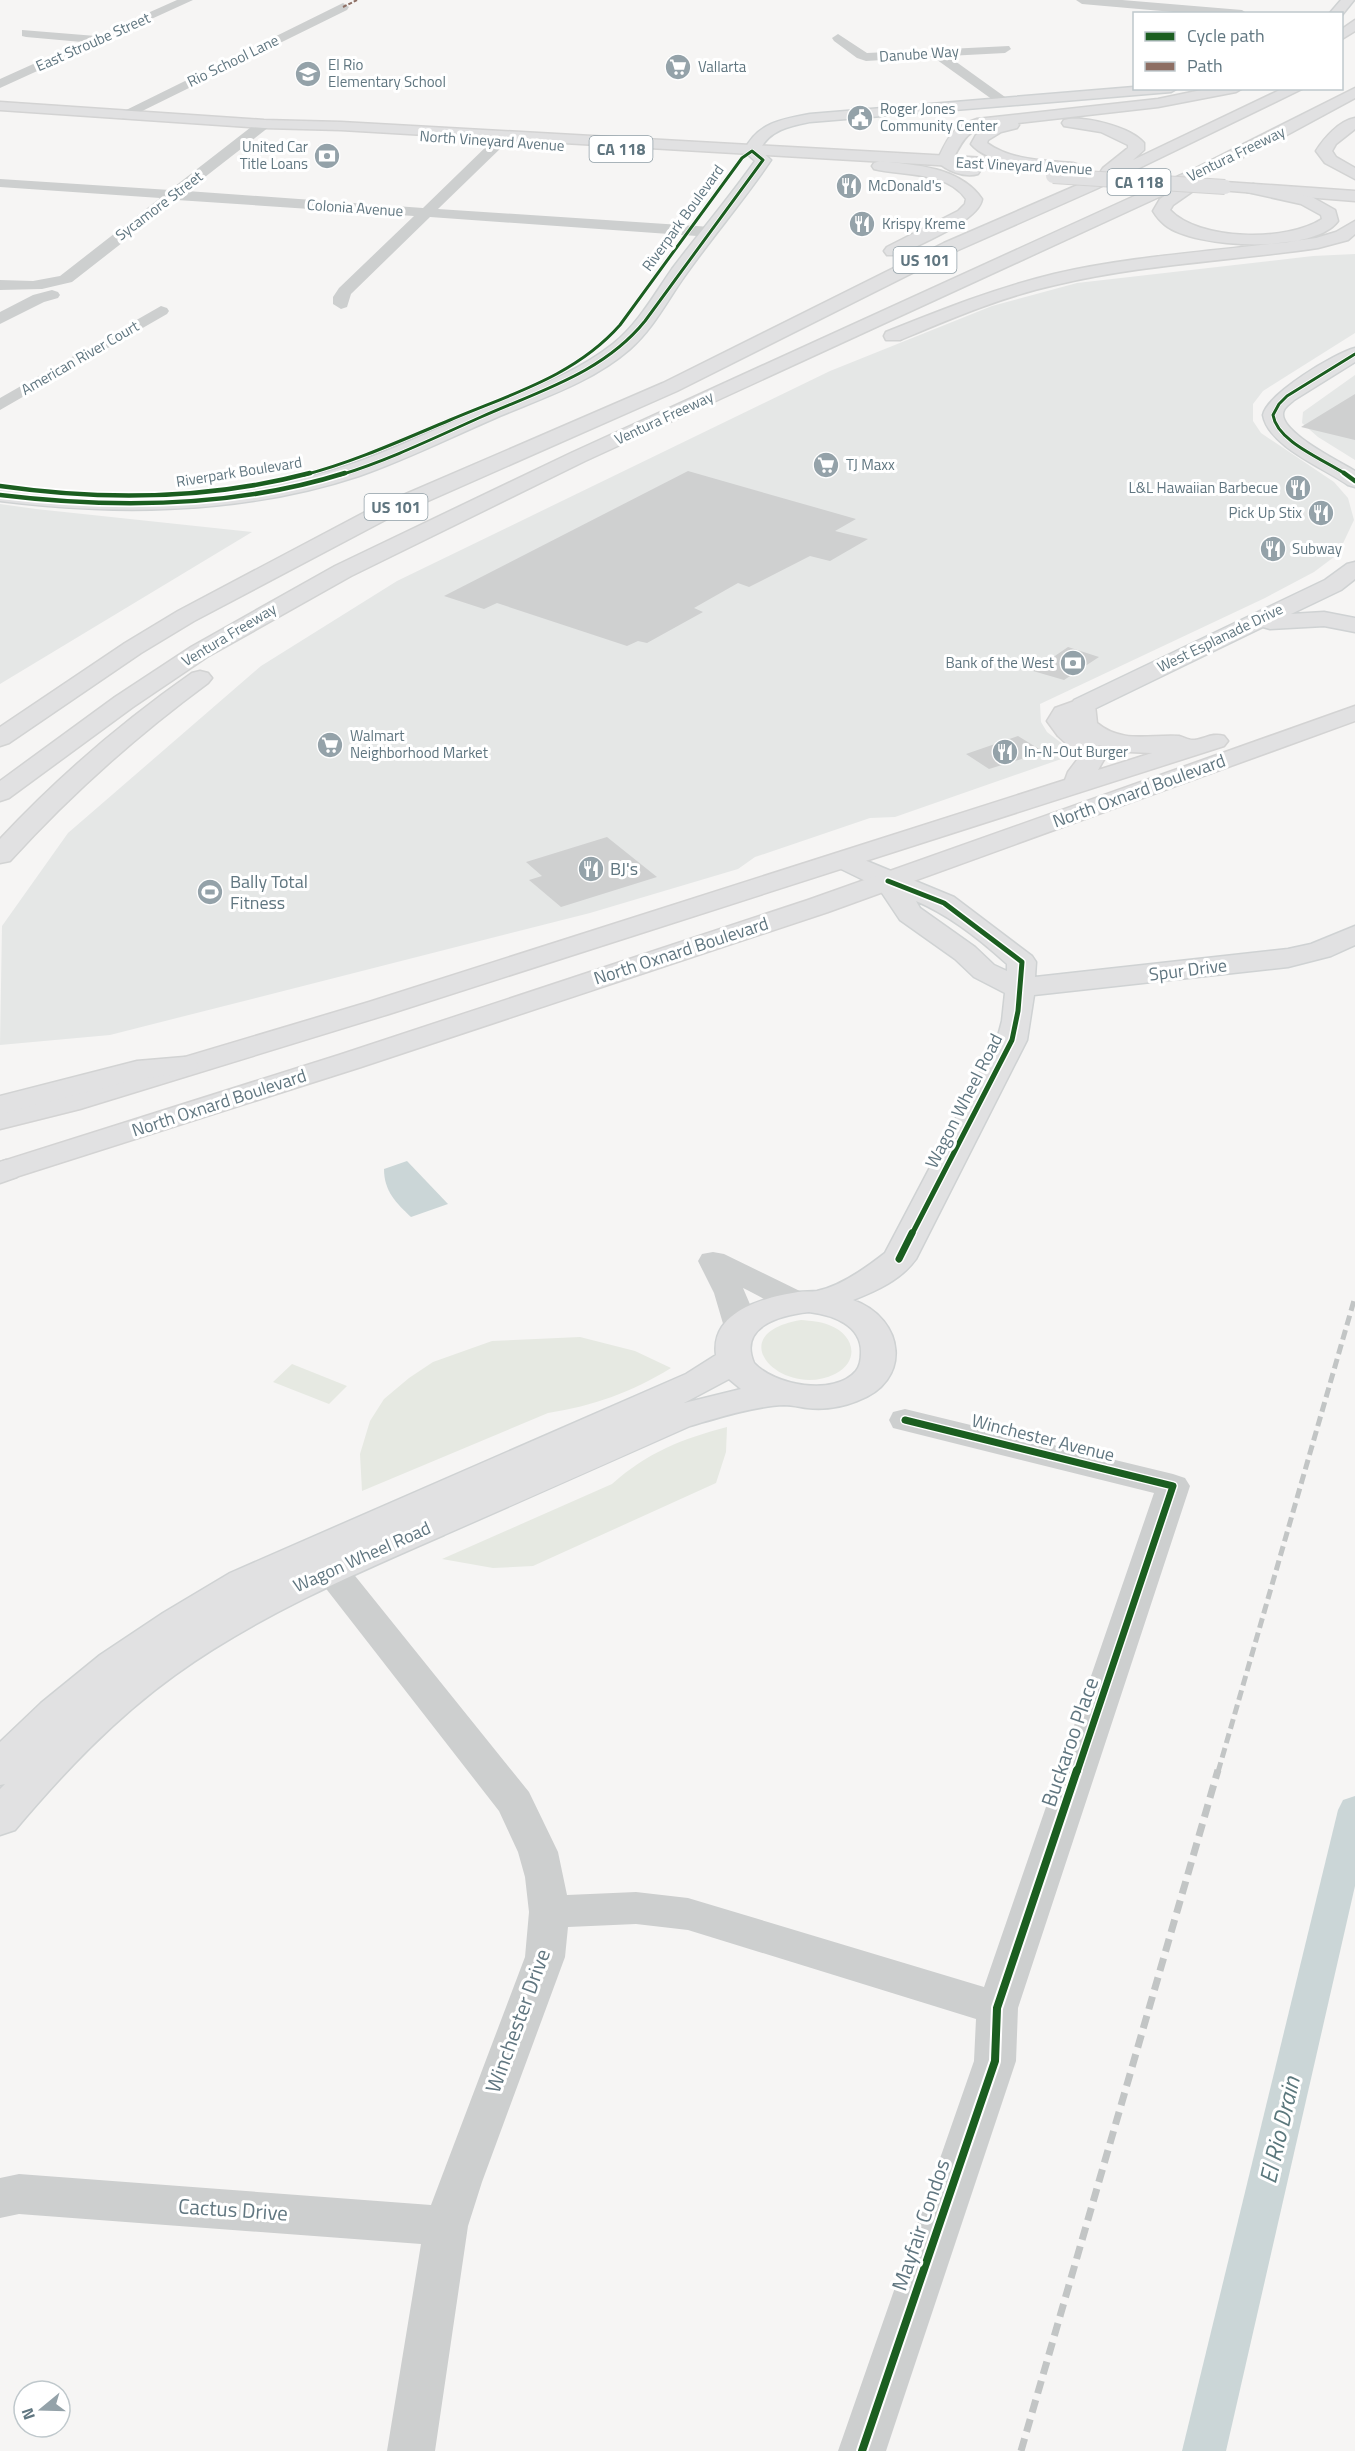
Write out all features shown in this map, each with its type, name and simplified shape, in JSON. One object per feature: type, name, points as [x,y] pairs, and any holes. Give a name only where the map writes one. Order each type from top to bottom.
[{"type":"main road","points":[[1337,12],[1348,0]]},
{"type":"main road","points":[[1343,33],[1355,24]]},
{"type":"main road","points":[[752,156],[754,144],[765,132],[784,123],[810,117],[1147,90]]},
{"type":"main road","points":[[972,171],[955,167],[945,161],[957,135],[969,126],[1158,103],[1226,90]]},
{"type":"main road","name":"Ventura Freeway","points":[[0,738],[133,648],[245,583],[379,514],[670,387],[950,248],[1098,182],[1293,90]]},
{"type":"main road","name":"Ventura Freeway","points":[[0,793],[124,702],[199,652],[343,571],[652,423],[1203,171],[1312,117],[1355,92]]},
{"type":"main road","name":"North Vineyard Avenue","points":[[0,106],[264,124],[592,141],[752,156],[972,171]]},
{"type":"main road","points":[[1073,168],[1017,161],[997,155],[980,144],[981,138],[996,129],[1045,122],[1086,124],[1125,134],[1136,142],[1136,150],[1114,166],[1098,182]]},
{"type":"main road","points":[[1355,122],[1329,141],[1324,151],[1330,160],[1355,174]]},
{"type":"main road","name":"North Vineyard Avenue","points":[[264,124],[280,128],[752,156],[782,152],[945,161]]},
{"type":"main road","points":[[499,142],[592,141]]},
{"type":"main road","name":"Riverpark Boulevard","points":[[0,486],[75,495],[119,496],[187,493],[273,482],[362,456],[546,378],[564,370],[597,349],[620,325],[688,231],[752,156]]},
{"type":"main road","name":"Riverpark Boulevard","points":[[0,495],[89,504],[168,503],[287,488],[333,477],[378,462],[544,390],[588,368],[620,348],[642,327],[655,305],[711,232],[752,156]]},
{"type":"main road","name":"East Vineyard Avenue","points":[[945,161],[1073,168],[1352,191]]},
{"type":"main road","points":[[880,166],[945,178],[966,188],[974,200],[974,204],[964,214],[882,257]]},
{"type":"main road","name":"East Vineyard Avenue","points":[[972,171],[1225,187],[1248,184]]},
{"type":"main road","points":[[1203,171],[1199,179],[1163,205],[1161,211],[1167,219],[1199,232],[1257,239],[1310,234],[1330,222],[1329,213],[1313,202],[1248,184]]},
{"type":"main road","points":[[876,343],[989,298],[1035,284],[1136,265],[1318,243],[1342,236],[1355,226]]},
{"type":"main road","points":[[670,387],[801,303]]},
{"type":"main road","points":[[1355,354],[1287,396],[1275,409],[1273,416],[1281,432],[1291,440],[1355,481]]},
{"type":"main road","points":[[652,423],[717,406],[834,360]]},
{"type":"main road","name":"West Esplanade Drive","points":[[1076,786],[1081,772],[1091,763],[1093,756],[1084,744],[1063,728],[1059,721],[1064,712],[1340,582],[1355,569]]},
{"type":"main road","points":[[0,855],[75,781],[160,706],[253,641],[343,571]]},
{"type":"main road","points":[[1314,593],[1355,614]]},
{"type":"main road","points":[[1247,625],[1303,619],[1324,619],[1355,625]]},
{"type":"main road","points":[[0,720],[133,648]]},
{"type":"main road","name":"North Oxnard Boulevard","points":[[0,1120],[69,1102],[379,1008],[1210,743],[1355,693]]},
{"type":"main road","points":[[1083,705],[1084,725],[1105,740],[1163,745],[1210,743]]},
{"type":"main road","name":"North Oxnard Boulevard","points":[[2,1172],[350,1061],[888,881],[1355,714]]},
{"type":"main road","name":"Wagon Wheel Road","points":[[845,860],[888,881],[944,903],[1023,962],[1018,988],[1019,1012],[1012,1040],[899,1259],[897,1277],[883,1302],[876,1333]]},
{"type":"main road","name":"Spur Drive","points":[[1018,988],[1288,958],[1321,950],[1355,934]]},
{"type":"main road","points":[[0,1105],[137,1070],[184,1066]]},
{"type":"main road","name":"Wagon Wheel Road","points":[[809,1302],[872,1280],[899,1259]]},
{"type":"main road","points":[[809,1302],[846,1310],[863,1320],[876,1333],[880,1347],[878,1361],[870,1377],[845,1391],[824,1396],[796,1397],[758,1385],[744,1374],[737,1343],[756,1315],[774,1307],[809,1302]]},
{"type":"main road","name":"Wagon Wheel Road","points":[[0,1818],[49,1763],[90,1722],[186,1647],[259,1604],[322,1560],[699,1382],[737,1343]]},
{"type":"main road","name":"Wagon Wheel Road","points":[[0,1769],[82,1690],[136,1648],[189,1614],[244,1583],[322,1560],[677,1418],[722,1404],[781,1394]]},
{"type":"street","name":"East Stroube Street","points":[[0,84],[187,0]]},
{"type":"street","points":[[1083,0],[1219,12]]},
{"type":"street","name":"Rio School Lane","points":[[123,115],[343,7]]},
{"type":"street","points":[[26,33],[96,40]]},
{"type":"street","name":"Danube Way","points":[[838,38],[867,57],[1005,48]]},
{"type":"street","points":[[934,52],[1005,102]]},
{"type":"street","points":[[0,75],[18,76]]},
{"type":"street","name":"Sycamore Street","points":[[0,319],[52,290],[264,124]]},
{"type":"street","points":[[343,298],[499,142]]},
{"type":"street","name":"Colonia Avenue","points":[[0,183],[711,232]]},
{"type":"street","points":[[0,285],[52,290]]},
{"type":"street","name":"American River Court","points":[[0,404],[161,311]]},
{"type":"street","points":[[737,1343],[739,1313],[732,1294],[713,1261],[809,1302]]},
{"type":"street","name":"Winchester Avenue","points":[[905,1420],[1173,1486]]},
{"type":"street","name":"Buckaroo Place","points":[[997,2008],[1173,1486]]},
{"type":"street","name":"Winchester Drive","points":[[322,1560],[515,1803],[538,1852],[545,1877],[549,1912],[545,1957],[460,2182],[446,2226],[411,2451]]},
{"type":"street","points":[[549,1912],[636,1908],[688,1914],[997,2008]]},
{"type":"street","name":"Mayfair Condos","points":[[862,2451],[995,2061],[997,2008]]},
{"type":"street","name":"Cactus Drive","points":[[6,2192],[446,2226]]},
{"type":"shaded area","points":[[1355,254],[1355,333],[1263,391],[1253,404],[1253,421],[1261,433],[1334,482],[1348,498],[1354,520],[1338,554],[1314,572],[1265,598],[1040,704],[1041,722],[1047,732],[1068,748],[1067,757],[895,817],[870,818],[755,857],[738,869],[590,913],[110,1035],[0,1045],[2,926],[68,833],[261,666],[397,581],[830,371],[992,306],[1077,283],[1313,256]]},
{"type":"shaded area","points":[[1355,375],[1355,460],[1318,437],[1302,423],[1303,412]]},
{"type":"shaded area","points":[[0,504],[36,509],[252,532],[0,684]]},
{"type":"shaded area","points":[[407,1161],[448,1204],[411,1217],[400,1207],[386,1184],[384,1169]]},
{"type":"shaded area","points":[[801,1320],[826,1324],[838,1329],[844,1335],[849,1341],[851,1355],[843,1369],[815,1380],[796,1378],[780,1372],[767,1362],[762,1350],[764,1338],[776,1327]]},
{"type":"shaded area","points":[[580,1337],[635,1351],[671,1368],[627,1391],[596,1402],[548,1413],[362,1491],[360,1454],[370,1421],[384,1399],[409,1378],[433,1362],[492,1341]]},
{"type":"shaded area","points":[[292,1364],[347,1386],[329,1404],[273,1382]]},
{"type":"shaded area","points":[[727,1427],[726,1452],[716,1483],[533,1566],[493,1568],[442,1559],[612,1484],[639,1463],[666,1448],[695,1436]]},
{"type":"building","points":[[1355,394],[1355,440],[1301,427]]},
{"type":"building","points":[[688,471],[856,519],[835,531],[868,539],[830,561],[810,556],[749,587],[738,583],[694,608],[703,612],[647,643],[638,641],[627,646],[497,603],[484,609],[444,596]]},
{"type":"building","name":"Bank of the West","points":[[1068,647],[1099,657],[1064,680],[1033,671]]},
{"type":"building","name":"In-N-Out Burger","points":[[1018,736],[1044,752],[989,769],[966,754]]},
{"type":"building","name":"BJ's","points":[[607,837],[657,877],[561,907],[529,880],[542,876],[526,862]]},
{"type":"waterway","name":"El Rio Drain","points":[[1204,2451],[1355,1810]]},
{"type":"railway","points":[[1218,1772],[1355,1297]]},
{"type":"railway","points":[[1021,2451],[1218,1770]]},
{"type":"marked path","points":[[343,7],[357,0]]},
{"type":"cycle path","points":[[0,486],[115,497],[193,494],[269,483],[348,462],[536,385],[569,369],[604,343],[620,325],[742,158],[752,151],[763,160],[630,339],[591,368],[557,385],[372,464],[292,487],[209,500],[167,503],[83,503],[0,495]]},
{"type":"cycle path","points":[[1355,354],[1287,396],[1274,410],[1273,415],[1278,428],[1288,438],[1355,481]]},
{"type":"cycle path","points":[[888,881],[944,903],[1022,962],[1018,1011],[1012,1040],[899,1259]]},
{"type":"cycle path","points":[[862,2451],[995,2061],[997,2008],[1173,1486],[905,1420]]},
{"type":"place","name":"Vallarta","points":[[678,67]]},
{"type":"place","name":"El Rio Elementary School","points":[[308,74]]},
{"type":"place","name":"Roger Jones Community Center","points":[[860,118]]},
{"type":"place","name":"United Car Title Loans","points":[[327,156]]},
{"type":"place","name":"McDonald's","points":[[849,186]]},
{"type":"place","name":"Krispy Kreme","points":[[862,224]]},
{"type":"place","name":"TJ Maxx","points":[[826,465]]},
{"type":"place","name":"L&L Hawaiian Barbecue","points":[[1298,488]]},
{"type":"place","name":"Pick Up Stix","points":[[1321,513]]},
{"type":"place","name":"Subway","points":[[1273,549]]},
{"type":"place","name":"Bank of the West","points":[[1073,663]]},
{"type":"place","name":"Walmart Neighborhood Market","points":[[330,745]]},
{"type":"place","name":"In-N-Out Burger","points":[[1005,752]]},
{"type":"place","name":"BJ's","points":[[591,869]]},
{"type":"place","name":"Bally Total Fitness","points":[[210,892]]}]
